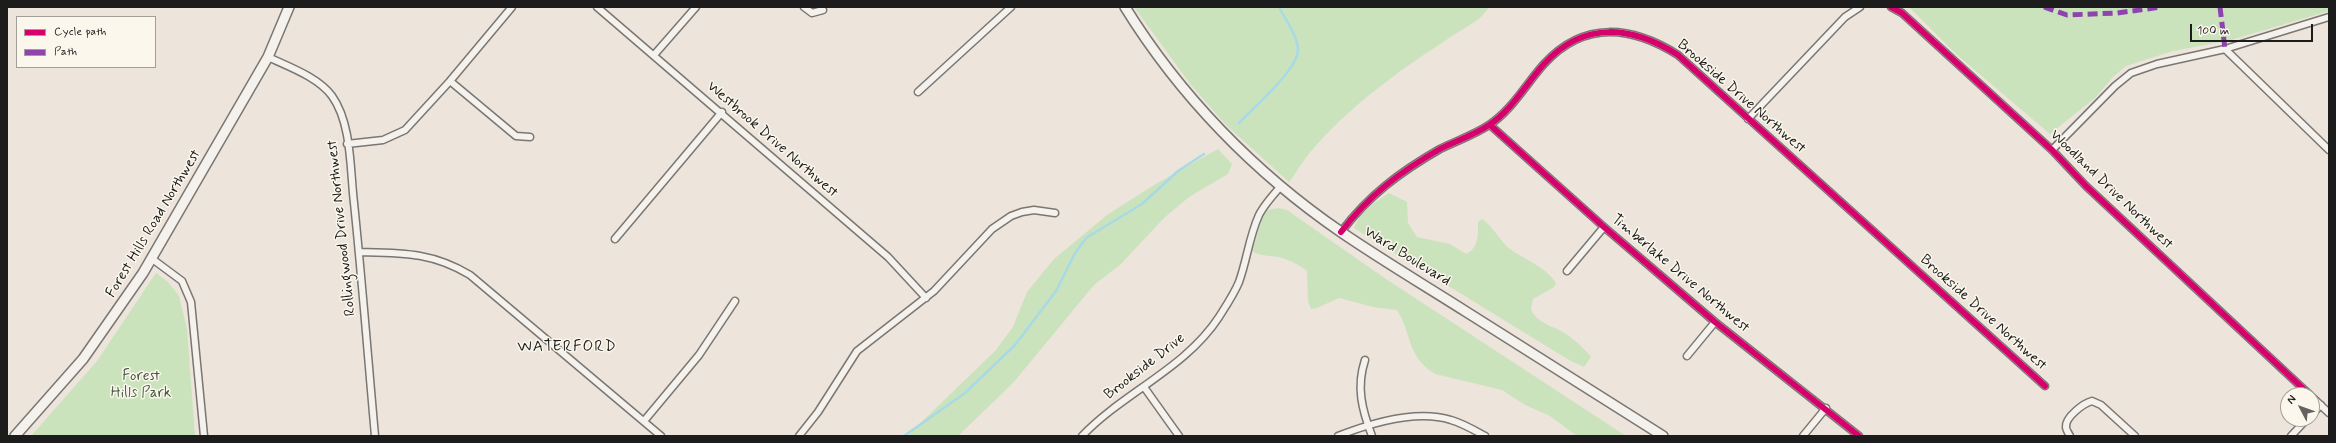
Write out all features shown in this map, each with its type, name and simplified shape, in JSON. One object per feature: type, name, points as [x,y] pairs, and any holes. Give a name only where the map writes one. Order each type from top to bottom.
[{"type":"main road","name":"Forest Hills Road Northwest","points":[[15,436],[84,359],[116,314],[151,258],[268,57],[289,7]]},
{"type":"main road","name":"Ward Boulevard","points":[[1125,7],[1153,49],[1189,96],[1215,124],[1281,186],[1341,232],[1663,436]]},
{"type":"street","points":[[347,144],[383,140],[400,133],[410,126],[512,7]]},
{"type":"street","name":"Westbrook Drive Northwest","points":[[597,7],[722,112],[888,257],[926,298]]},
{"type":"street","points":[[654,56],[696,7]]},
{"type":"street","points":[[804,7],[812,13],[823,10]]},
{"type":"street","points":[[918,92],[1011,7]]},
{"type":"street","points":[[1748,119],[1845,17],[1860,7]]},
{"type":"street","name":"Woodland Drive Northwest","points":[[1892,7],[1902,14],[2052,150],[2086,186],[2301,387]]},
{"type":"street","points":[[2052,150],[2115,86],[2131,74],[2157,64],[2225,49],[2329,17]]},
{"type":"street","name":"Brookside Drive Northwest","points":[[1341,232],[1369,199],[1388,182],[1435,152],[1490,125],[1504,113],[1545,64],[1564,46],[1582,38],[1607,32],[1626,32],[1643,36],[1678,55],[2045,386]]},
{"type":"street","points":[[2225,49],[2329,150]]},
{"type":"street","name":"Rollingwood Drive Northwest","points":[[268,57],[308,76],[328,91],[338,105],[347,144],[359,252],[374,436]]},
{"type":"street","points":[[450,81],[516,136],[530,137]]},
{"type":"street","points":[[615,239],[722,112]]},
{"type":"street","name":"Timberlake Drive Northwest","points":[[1490,125],[1604,227],[1715,322],[1826,408],[1859,436]]},
{"type":"street","name":"Brookside Drive","points":[[1082,436],[1113,408],[1144,387],[1186,355],[1219,318],[1239,281],[1247,249],[1260,214],[1281,186]]},
{"type":"street","points":[[799,436],[818,412],[857,351],[926,298],[954,271],[1000,222],[1022,212],[1034,210],[1055,213]]},
{"type":"street","points":[[1567,271],[1604,227]]},
{"type":"street","points":[[359,252],[419,254],[458,268],[478,281],[661,436]]},
{"type":"street","points":[[151,258],[182,281],[191,302],[204,436]]},
{"type":"street","points":[[644,421],[699,355],[735,301]]},
{"type":"street","points":[[1687,356],[1715,322]]},
{"type":"street","points":[[1365,360],[1361,372],[1360,396],[1372,436]]},
{"type":"street","points":[[1144,387],[1179,436]]},
{"type":"street","points":[[2070,436],[2066,427],[2068,421],[2085,403],[2092,401],[2101,405],[2134,436]]},
{"type":"street","points":[[2321,405],[2329,413]]},
{"type":"street","points":[[1803,436],[1826,408]]},
{"type":"street","points":[[1338,436],[1368,425],[1404,418],[1438,417],[1451,420],[1484,436]]},
{"type":"street","points":[[2291,436],[2299,427]]},
{"type":"green space","points":[[1134,7],[1490,7],[1479,19],[1391,78],[1349,112],[1312,150],[1289,182],[1226,125],[1191,85]]},
{"type":"green space","points":[[1909,7],[2329,7],[2329,11],[2231,40],[2173,51],[2126,66],[2113,77],[2095,98],[2050,134],[1956,54]]},
{"type":"green space","points":[[1218,149],[1232,164],[1228,174],[1189,197],[1164,218],[1121,264],[1094,285],[1013,383],[958,436],[907,436],[995,351],[1013,327],[1027,292],[1054,259],[1107,215],[1154,185]]},
{"type":"green space","points":[[1389,193],[1407,202],[1408,223],[1417,237],[1450,244],[1466,254],[1476,245],[1478,236],[1478,222],[1482,219],[1510,249],[1546,272],[1556,283],[1554,287],[1533,299],[1531,310],[1541,321],[1563,332],[1575,340],[1585,350],[1591,357],[1584,367],[1569,360],[1354,228],[1364,213]]},
{"type":"green space","points":[[1278,208],[1287,210],[1386,279],[1626,436],[1577,436],[1550,416],[1525,405],[1502,390],[1435,374],[1419,360],[1411,345],[1402,319],[1397,310],[1373,307],[1339,298],[1317,308],[1311,309],[1308,301],[1307,271],[1286,259],[1259,254],[1252,251],[1262,218],[1267,210]]},
{"type":"green space","name":"Forest Hills Park","points":[[156,273],[168,282],[179,296],[187,329],[195,436],[31,436],[97,361]]},
{"type":"waterway","points":[[1239,123],[1274,88],[1291,67],[1296,57],[1298,49],[1295,38],[1279,7]]},
{"type":"waterway","points":[[904,436],[965,393],[1015,345],[1056,291],[1074,255],[1086,238],[1142,204],[1178,171],[1204,154]]},
{"type":"marked path","points":[[2044,7],[2067,15],[2117,13],[2162,7]]},
{"type":"marked path","points":[[2220,7],[2225,49]]},
{"type":"cycle path","points":[[1891,7],[1902,13],[2052,150],[2086,186],[2301,387]]},
{"type":"cycle path","points":[[1341,232],[1374,196],[1398,176],[1440,149],[1477,132],[1497,119],[1512,104],[1544,64],[1559,50],[1575,40],[1592,34],[1609,32],[1626,34],[1643,38],[1661,45],[1678,55],[2045,386]]},
{"type":"cycle path","points":[[1490,125],[1604,227],[1715,322],[1859,436]]},
{"type":"district","name":"WATERFORD","points":[[567,348]]}]
